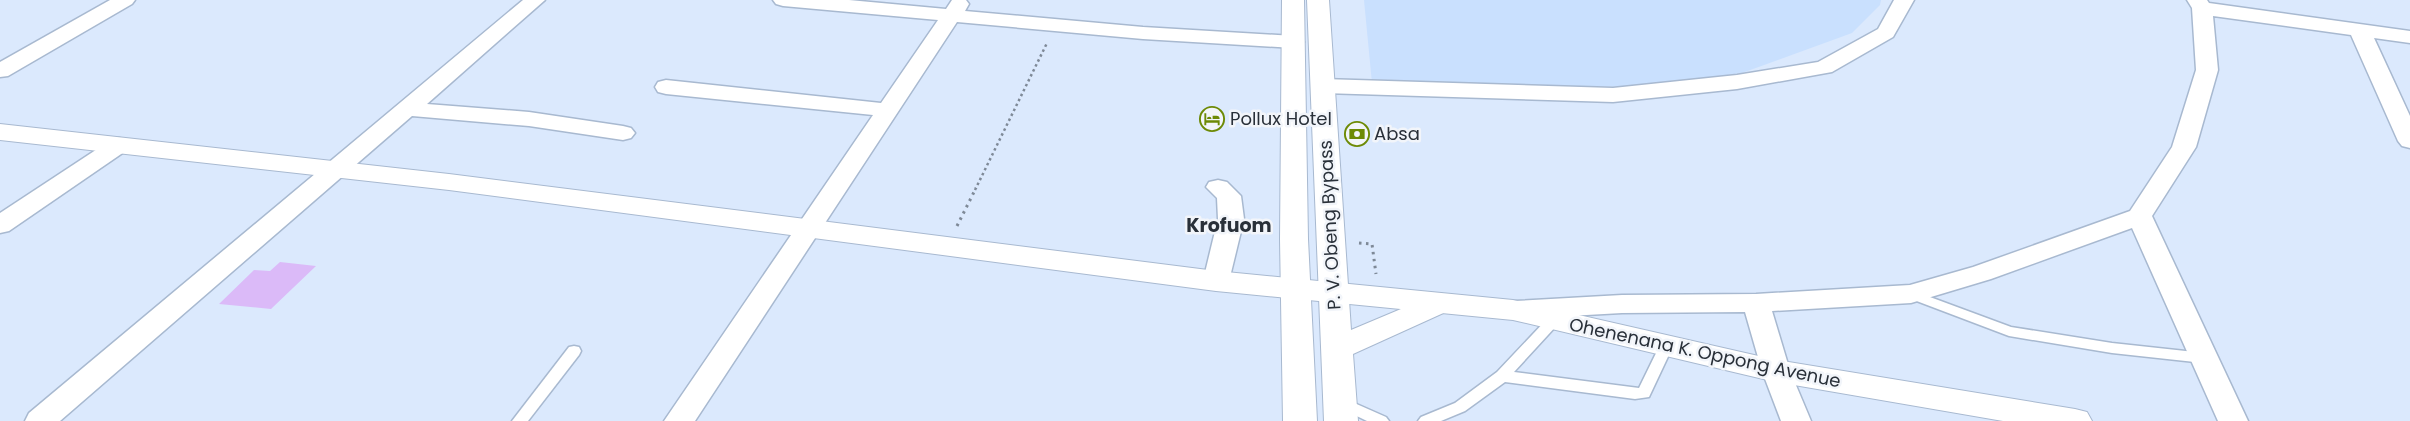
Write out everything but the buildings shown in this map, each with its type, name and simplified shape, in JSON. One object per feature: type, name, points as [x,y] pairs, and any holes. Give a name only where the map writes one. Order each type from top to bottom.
[{"type":"main road","name":"P. V. Obeng Bypass","points":[[1293,0],[1295,288],[1300,421]]},
{"type":"main road","name":"P. V. Obeng Bypass","points":[[1318,0],[1340,411]]},
{"type":"main road","name":"Ohenenana K. Oppong Avenue","points":[[0,132],[335,169],[1216,281],[1513,310],[1776,371],[2075,421]]},
{"type":"main road","points":[[1337,349],[1440,303]]},
{"type":"street","points":[[0,71],[125,0]]},
{"type":"street","points":[[40,421],[535,0]]},
{"type":"street","points":[[783,0],[956,7],[1056,24],[1294,42]]},
{"type":"street","points":[[1323,86],[1613,95],[1738,82],[1824,67],[1886,33],[1904,0]]},
{"type":"street","points":[[1513,310],[1622,304],[1756,304],[1911,294],[1982,273],[2139,216],[2184,147],[2207,70],[2200,4],[2360,31],[2410,37]]},
{"type":"street","points":[[679,421],[956,7]]},
{"type":"street","points":[[2360,31],[2410,141]]},
{"type":"street","points":[[666,87],[888,110]]},
{"type":"street","points":[[407,108],[529,119],[623,133]]},
{"type":"street","points":[[0,225],[119,145]]},
{"type":"street","points":[[1216,281],[1231,219],[1229,196],[1218,187]]},
{"type":"street","points":[[2139,216],[2233,421]]},
{"type":"street","points":[[1756,304],[1776,371],[1796,421]]},
{"type":"lane","points":[[1911,294],[2009,331],[2112,348],[2204,358]]},
{"type":"lane","points":[[1426,421],[1460,407],[1502,376],[1554,320]]},
{"type":"lane","points":[[1502,376],[1634,394],[1644,393],[1666,346]]},
{"type":"lane","points":[[520,421],[574,351]]},
{"type":"lane","points":[[1340,411],[1381,421]]},
{"type":"path","points":[[947,247],[1056,24]]},
{"type":"shaded area","points":[[1364,0],[1881,0],[1880,5],[1852,33],[1742,73],[1638,87],[1372,83]]},
{"type":"shaded area","points":[[280,262],[316,266],[271,309],[219,304],[254,270],[270,271]]},
{"type":"place","name":"Pollux Hotel","points":[[1212,119]]},
{"type":"place","name":"Absa","points":[[1357,134]]},
{"type":"district","name":"Krofuom","points":[[1229,225]]}]
